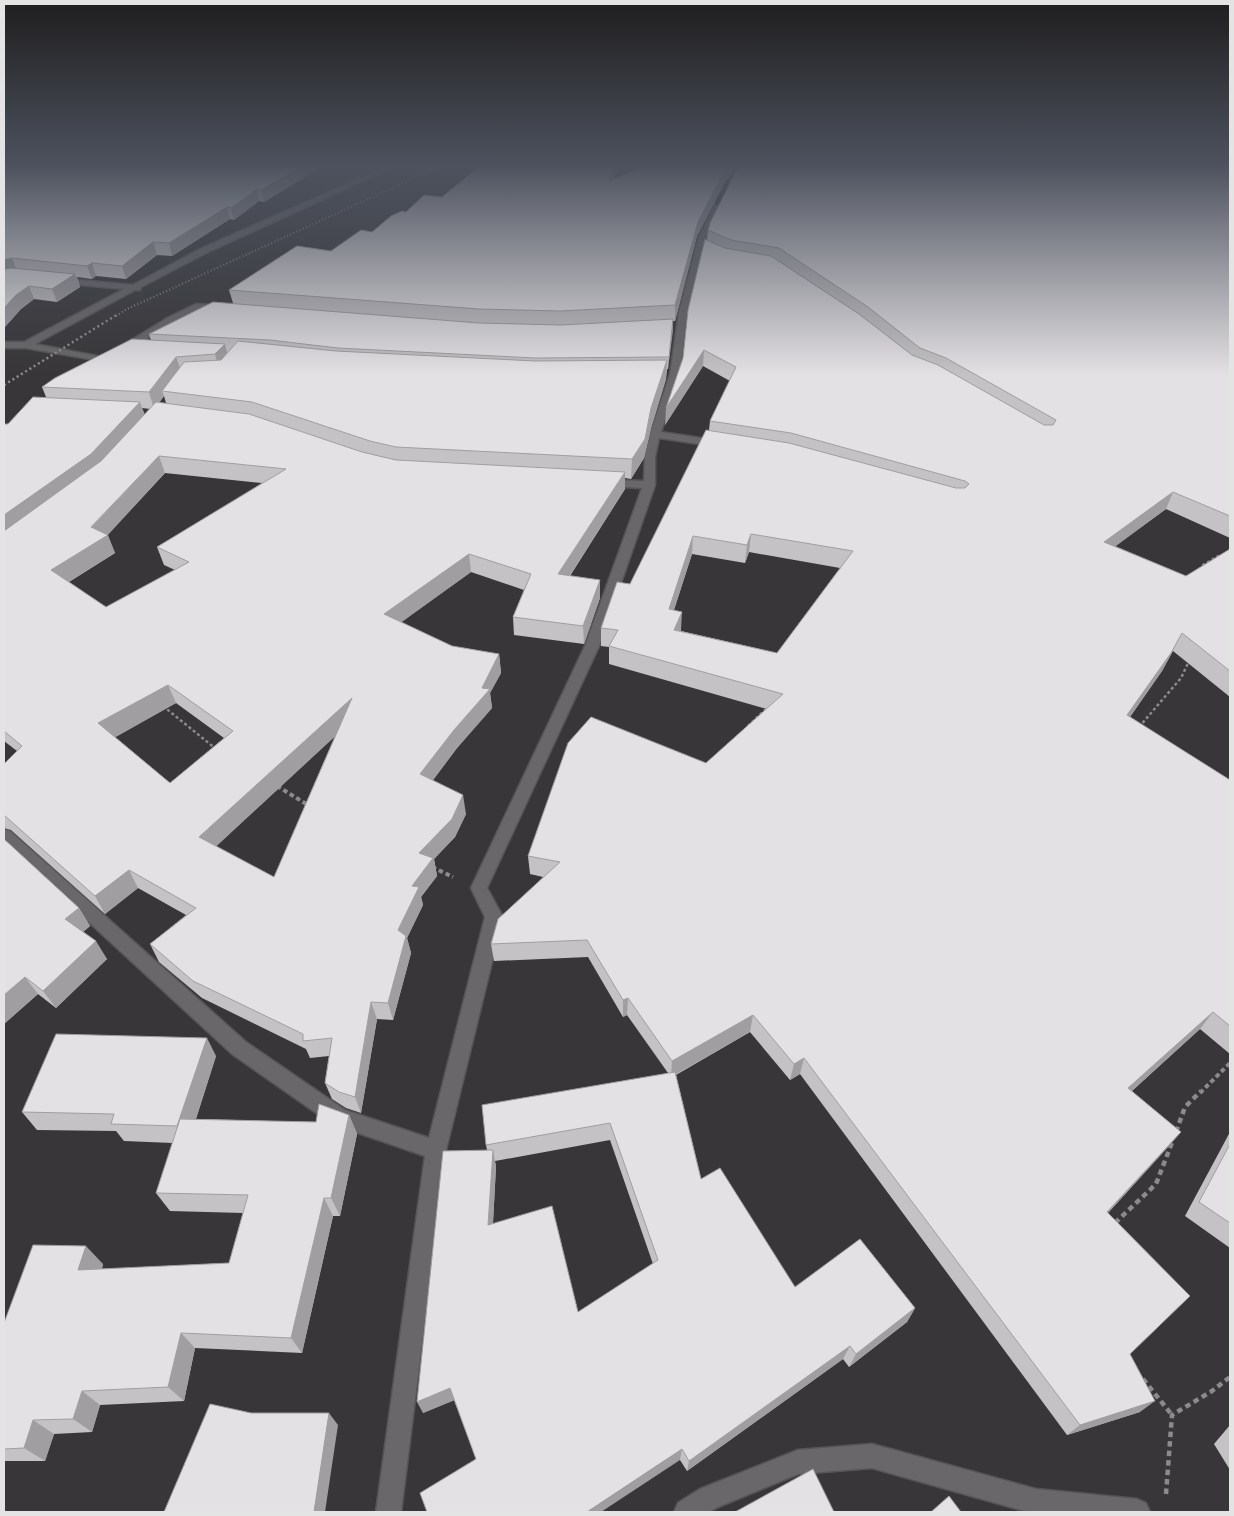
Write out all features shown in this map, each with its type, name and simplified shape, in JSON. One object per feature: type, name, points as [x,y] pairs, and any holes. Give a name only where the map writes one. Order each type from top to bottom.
[{"type":"street","points":[[26,345],[203,252],[241,235]]},
{"type":"street","points":[[388,1512],[436,1150],[494,917],[479,888],[592,646],[650,485],[650,457],[670,374],[675,326],[704,249],[704,235]]},
{"type":"street","points":[[54,280],[137,288]]},
{"type":"street","points":[[88,370],[172,319],[196,307],[229,309]]},
{"type":"street","points":[[4,345],[26,345],[113,354],[141,350]]},
{"type":"street","points":[[655,434],[731,446]]},
{"type":"street","points":[[596,483],[650,485]]},
{"type":"street","points":[[4,835],[239,1048],[339,1118],[436,1150]]},
{"type":"street","points":[[687,1512],[709,1498],[798,1462],[872,1456],[1036,1502],[1137,1512]]},
{"type":"path","points":[[1201,573],[1201,566],[1223,554]]},
{"type":"path","points":[[1138,728],[1181,678],[1192,654]]},
{"type":"path","points":[[746,728],[775,700]]},
{"type":"path","points":[[158,701],[222,754]]},
{"type":"path","points":[[269,782],[315,809]]},
{"type":"path","points":[[428,866],[479,888]]},
{"type":"path","points":[[1107,1230],[1156,1184],[1185,1107],[1230,1063]]},
{"type":"path","points":[[1172,1415],[1212,1391],[1230,1377]]},
{"type":"path","points":[[1142,1378],[1172,1415],[1165,1502]]},
{"type":"building","points":[[4,235],[182,235],[169,243],[153,242],[122,266],[92,263],[87,266],[12,258],[4,260]]},
{"type":"building","points":[[354,235],[694,235],[675,305],[560,311],[479,309],[229,290],[297,246],[331,251]]},
{"type":"building","points":[[719,235],[1230,235],[1230,516],[1173,492],[1104,542],[1186,576],[1230,549],[1230,671],[1182,633],[1171,653],[1127,715],[1230,780],[1230,1026],[1213,1012],[1128,1088],[1181,1132],[1107,1212],[1190,1296],[1130,1354],[1155,1401],[1080,1425],[804,1058],[794,1064],[753,1015],[672,1061],[628,998],[623,1000],[587,940],[491,944],[498,919],[560,862],[528,856],[568,743],[591,717],[706,763],[783,694],[609,646],[618,630],[601,628],[617,582],[630,584],[706,430],[789,443],[956,488],[965,488],[969,484],[965,481],[791,433],[710,421],[736,367],[704,350],[666,408],[683,358],[688,310],[705,239],[725,248],[771,256],[859,314],[912,355],[938,365],[1044,425],[1053,425],[1056,420],[946,358],[920,348],[868,307],[779,248],[731,240]],"holes":[[[751,534],[853,551],[777,653],[674,630],[682,612],[669,609],[693,536],[747,545]]]},
{"type":"building","points":[[12,268],[75,274],[52,289],[29,286],[16,295],[4,308],[4,269]]},
{"type":"building","points":[[213,302],[479,323],[561,325],[673,319],[669,357],[535,358],[338,348],[270,340],[149,334]]},
{"type":"building","points":[[132,339],[225,344],[215,354],[176,357],[149,392],[42,387],[55,378]]},
{"type":"building","points":[[238,341],[336,351],[535,361],[667,360],[651,408],[645,439],[632,459],[396,447],[370,441],[252,402],[162,391],[184,362],[221,360]]},
{"type":"building","points":[[33,397],[140,402],[91,454],[4,515],[4,424],[8,424]]},
{"type":"building","points":[[156,402],[249,414],[362,452],[396,460],[625,472],[558,574],[600,580],[583,626],[513,617],[531,574],[469,554],[384,614],[452,646],[499,654],[482,688],[490,689],[454,730],[420,774],[463,795],[452,819],[419,853],[433,858],[412,886],[419,887],[398,930],[406,936],[388,1003],[371,1002],[355,1097],[339,1092],[325,1083],[332,1038],[303,1041],[303,1034],[193,981],[150,944],[196,908],[129,870],[95,896],[4,815],[4,764],[22,746],[4,731],[4,531],[101,461]],"holes":[[[159,456],[286,469],[157,547],[189,562],[106,607],[51,570],[108,535],[91,527]],[[168,685],[233,731],[170,783],[98,723]],[[352,698],[274,877],[199,837]]]},
{"type":"building","points":[[4,839],[79,908],[65,919],[96,941],[43,991],[25,977],[4,995]]},
{"type":"building","points":[[56,1034],[207,1038],[177,1126],[111,1124],[114,1114],[22,1112]]},
{"type":"building","points":[[675,1072],[701,1179],[720,1168],[795,1287],[860,1239],[915,1308],[856,1354],[850,1346],[689,1461],[682,1449],[587,1512],[427,1512],[420,1493],[476,1459],[450,1388],[417,1402],[443,1151],[493,1150],[488,1225],[552,1206],[578,1312],[658,1260],[610,1123],[486,1145],[482,1105]]},
{"type":"building","points":[[319,1104],[349,1115],[331,1198],[324,1198],[291,1338],[181,1333],[168,1387],[82,1391],[73,1419],[33,1420],[24,1448],[4,1449],[4,1323],[33,1245],[86,1246],[78,1270],[229,1263],[248,1195],[156,1193],[180,1119],[316,1122]]},
{"type":"building","points":[[1230,1144],[1230,1223],[1199,1202]]},
{"type":"building","points":[[210,1404],[251,1413],[329,1413],[314,1512],[164,1512]]},
{"type":"building","points":[[813,1469],[834,1512],[735,1512]]},
{"type":"building","points":[[949,1496],[961,1512],[931,1512]]},
{"type":"railway","points":[[116,316],[127,309],[290,235]]},
{"type":"railway","points":[[4,385],[118,314]]}]
